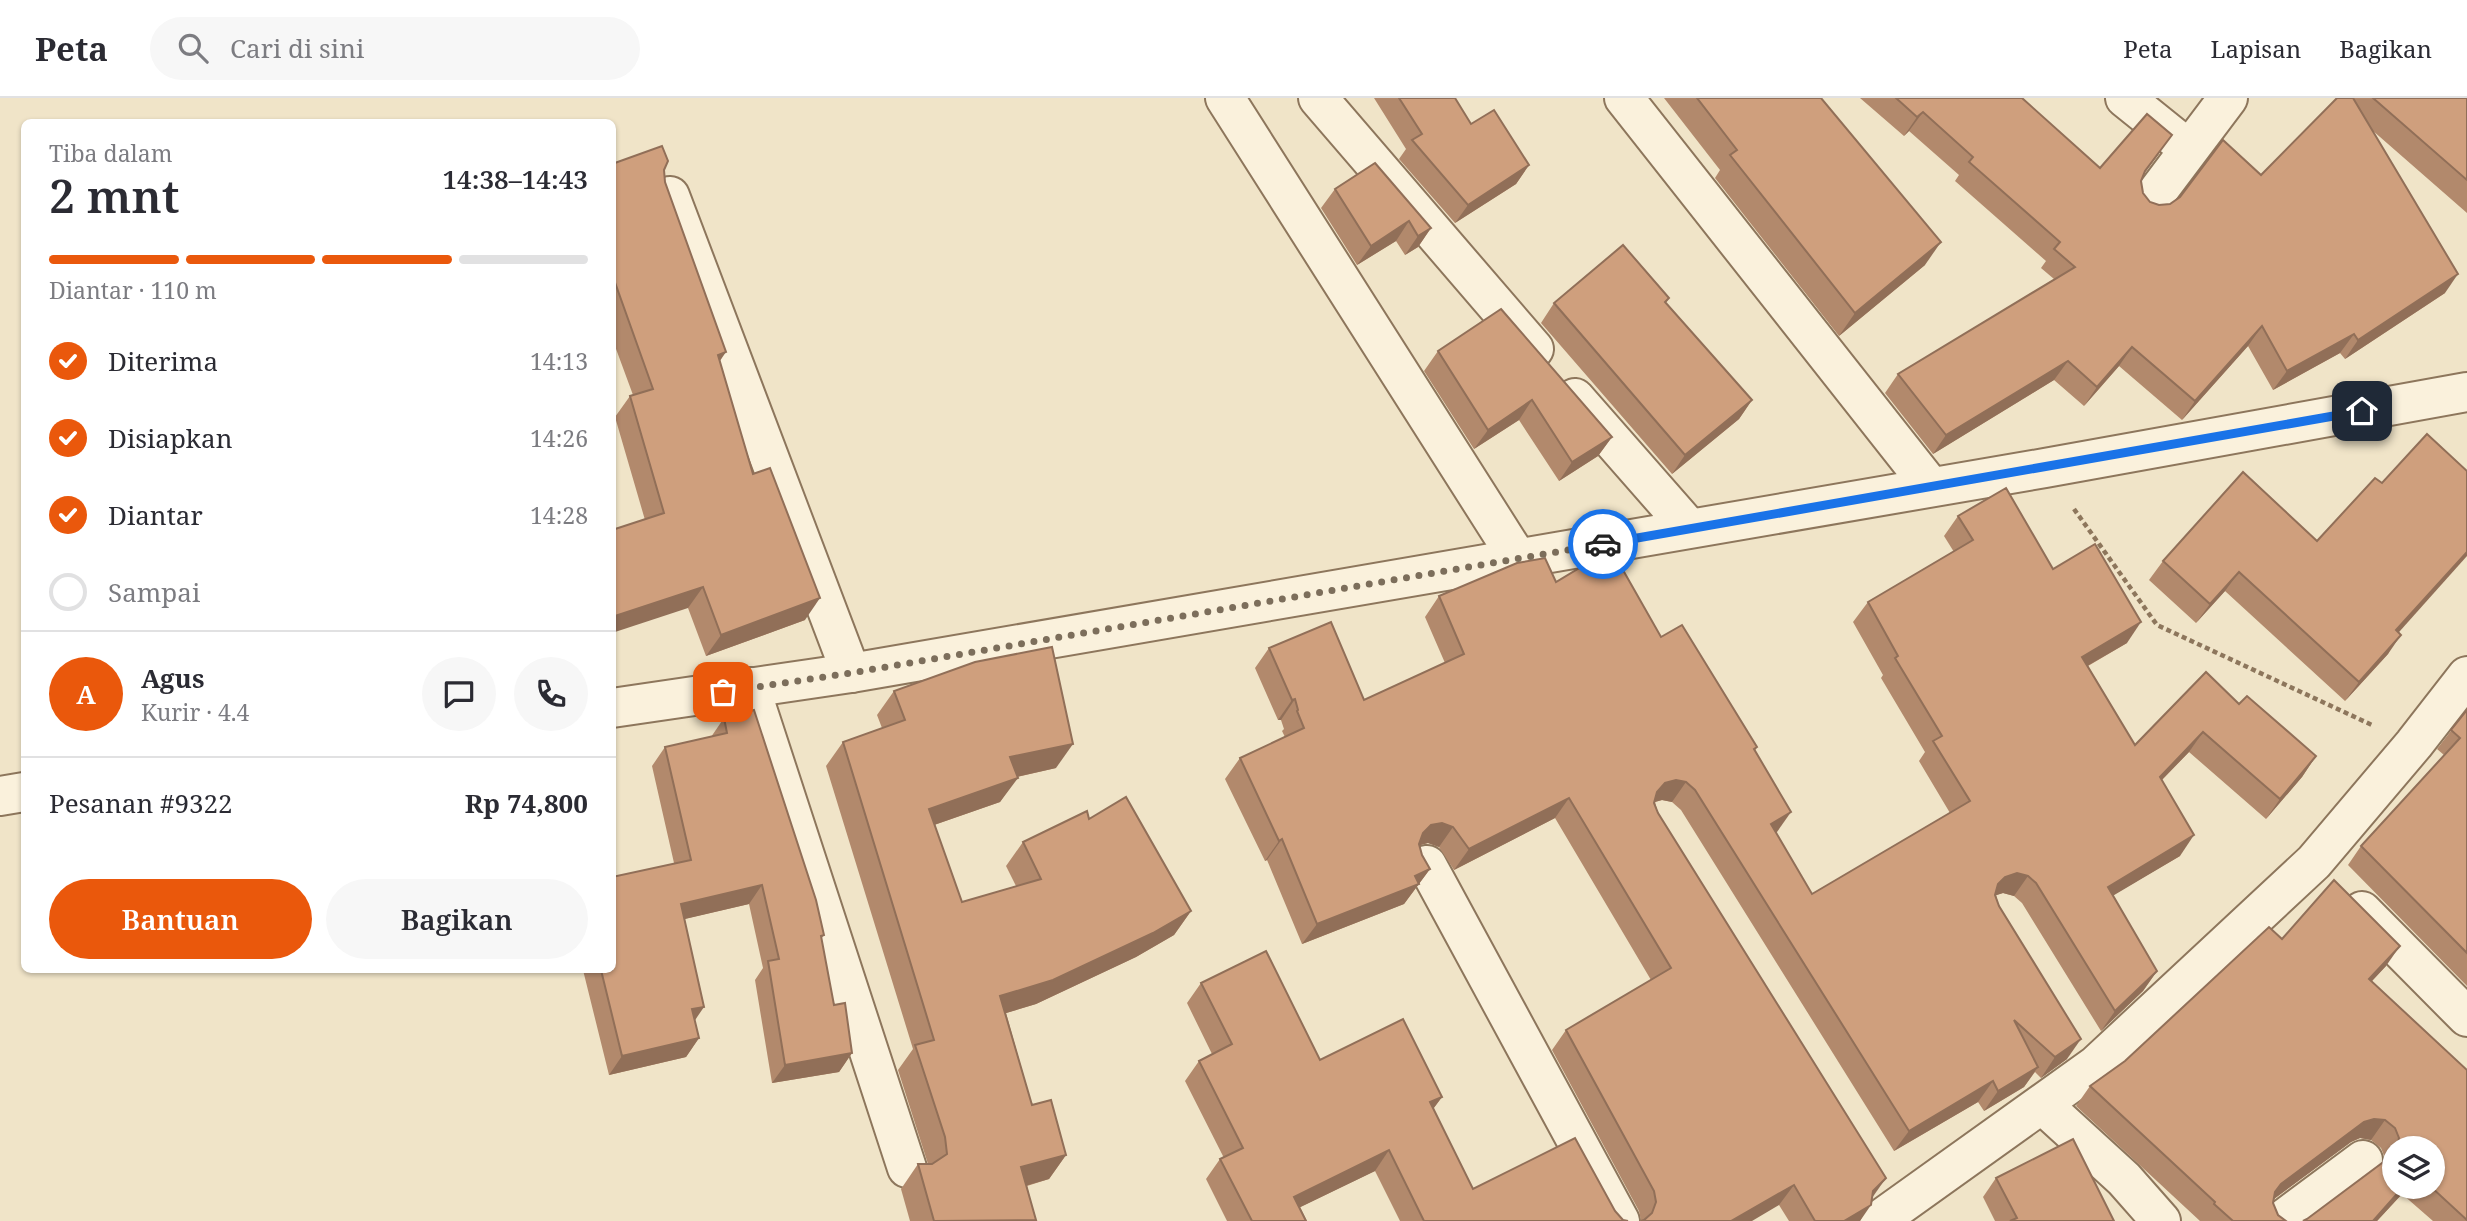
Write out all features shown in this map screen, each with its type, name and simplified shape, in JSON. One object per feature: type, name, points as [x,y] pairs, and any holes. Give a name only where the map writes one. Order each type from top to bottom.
[{"type":"street","points":[[1225,98],[1518,559]]},
{"type":"street","points":[[1318,98],[1689,528]]},
{"type":"street","points":[[1624,98],[1931,487]]},
{"type":"street","points":[[2125,98],[2189,150]]},
{"type":"street","points":[[2149,203],[2228,98]]},
{"type":"street","points":[[670,196],[851,673]]},
{"type":"street","points":[[616,707],[851,673],[2045,468],[2467,392]]},
{"type":"street","points":[[1889,1201],[2043,1105],[2096,1065],[2314,862],[2414,744],[2467,676]]},
{"type":"street","points":[[750,687],[907,1168]]},
{"type":"street","points":[[0,796],[21,792]]},
{"type":"street","points":[[2314,862],[2467,1017]]},
{"type":"street","points":[[1427,865],[1620,1221]]},
{"type":"street","points":[[2075,1031],[2096,1065]]},
{"type":"street","points":[[2043,1105],[2124,1179],[2161,1221]]},
{"type":"street","points":[[2281,1221],[2363,1160]]},
{"type":"path","points":[[2045,468],[2157,625],[2414,744]]},
{"type":"building","points":[[1399,98],[1455,98],[1471,124],[1494,110],[1529,165],[1468,205],[1412,140],[1422,134]]},
{"type":"building","points":[[1697,98],[1821,98],[1941,242],[1855,313],[1730,155],[1737,150]]},
{"type":"building","points":[[1896,98],[2022,98],[2100,168],[2147,114],[2172,135],[2145,171],[2141,181],[2143,193],[2150,202],[2159,205],[2170,204],[2180,197],[2223,140],[2261,175],[2337,98],[2353,98],[2458,274],[2358,340],[2354,334],[2287,371],[2262,326],[2195,401],[2132,347],[2097,387],[2068,361],[1946,435],[1898,374],[2075,267],[2054,249],[2060,242],[1969,162],[1973,157],[1923,112],[1917,117]]},
{"type":"building","points":[[2373,98],[2467,98],[2467,180]]},
{"type":"building","points":[[662,146],[668,161],[664,170],[665,182],[726,352],[718,355],[753,474],[770,468],[820,598],[721,635],[703,587],[616,616],[616,529],[664,513],[630,396],[653,389],[616,285],[616,163]]},
{"type":"building","points":[[1375,163],[1431,228],[1418,236],[1409,221],[1371,246],[1335,189]]},
{"type":"building","points":[[1623,245],[1669,298],[1665,302],[1752,400],[1685,455],[1554,303]]},
{"type":"building","points":[[1501,309],[1612,437],[1572,462],[1532,400],[1488,430],[1438,351]]},
{"type":"building","points":[[2427,434],[2467,471],[2467,552],[2396,630],[2401,635],[2359,682],[2239,572],[2210,604],[2163,561],[2243,472],[2317,541],[2375,478],[2382,483]]},
{"type":"building","points":[[2006,488],[2053,569],[2095,544],[2141,622],[2082,657],[2135,745],[2206,672],[2239,704],[2247,696],[2316,756],[2280,799],[2203,732],[2160,777],[2194,835],[2108,887],[2157,971],[2115,1011],[2036,883],[2028,876],[2017,873],[2005,877],[1998,884],[1995,895],[1999,906],[2081,1039],[2055,1057],[2014,1020],[2038,1067],[1998,1091],[1993,1081],[1909,1131],[1695,790],[1686,782],[1676,780],[1665,783],[1657,792],[1654,803],[1658,813],[1886,1178],[1873,1191],[1871,1205],[1844,1221],[1815,1221],[1794,1185],[1731,1221],[1641,1221],[1652,1213],[1656,1202],[1654,1191],[1566,1030],[1671,968],[1569,798],[1469,849],[1453,827],[1442,823],[1431,825],[1423,833],[1419,844],[1430,869],[1415,876],[1419,884],[1317,924],[1282,839],[1279,841],[1240,758],[1304,728],[1295,699],[1292,700],[1269,648],[1331,622],[1364,700],[1464,654],[1439,596],[1517,563],[1545,558],[1556,582],[1611,549],[1661,637],[1682,625],[1757,747],[1754,749],[1791,812],[1771,824],[1812,894],[1970,801],[1933,741],[1942,736],[1895,658],[1898,656],[1868,602],[1973,540],[1958,516]]},
{"type":"building","points":[[1052,647],[1073,744],[1010,757],[1018,778],[929,809],[962,902],[1041,879],[1023,842],[1087,811],[1089,819],[1126,797],[1191,911],[1153,933],[1053,980],[1000,996],[1032,1105],[1051,1100],[1066,1155],[1021,1167],[1036,1220],[934,1221],[918,1164],[932,1164],[947,1154],[945,1137],[915,1045],[934,1040],[843,742],[905,720],[894,691],[975,662]]},
{"type":"building","points":[[754,710],[816,900],[834,1005],[845,1003],[852,1053],[785,1065],[768,961],[779,959],[762,885],[681,904],[704,1007],[692,1009],[699,1038],[622,1056],[602,973],[616,973],[616,876],[691,860],[665,747],[727,733],[724,718]]},
{"type":"building","points":[[2467,710],[2467,953],[2361,846],[2460,738],[2451,730]]},
{"type":"building","points":[[2334,880],[2400,946],[2369,979],[2467,1070],[2467,1220],[2444,1199],[2445,1136],[2398,1136],[2395,1128],[2385,1120],[2374,1119],[2364,1122],[2281,1184],[2275,1192],[2273,1203],[2278,1215],[2286,1221],[2233,1221],[2090,1086],[2125,1061],[2269,927],[2282,939]]},
{"type":"building","points":[[1266,951],[1320,1060],[1403,1019],[1442,1097],[1430,1102],[1473,1189],[1575,1138],[1615,1211],[1623,1220],[1628,1221],[1424,1221],[1389,1150],[1294,1197],[1306,1221],[1252,1221],[1220,1159],[1243,1148],[1199,1061],[1232,1044],[1201,983]]},
{"type":"building","points":[[2073,1139],[2114,1221],[2010,1221],[2017,1218],[1996,1178]]},
{"type":"building","points":[[2382,1163],[2382,1199],[2392,1199],[2373,1221],[2303,1221]]},
{"type":"way so far","points":[[723,692],[851,673],[1603,544]]},
{"type":"route","points":[[1603,544],[2362,411]]}]
